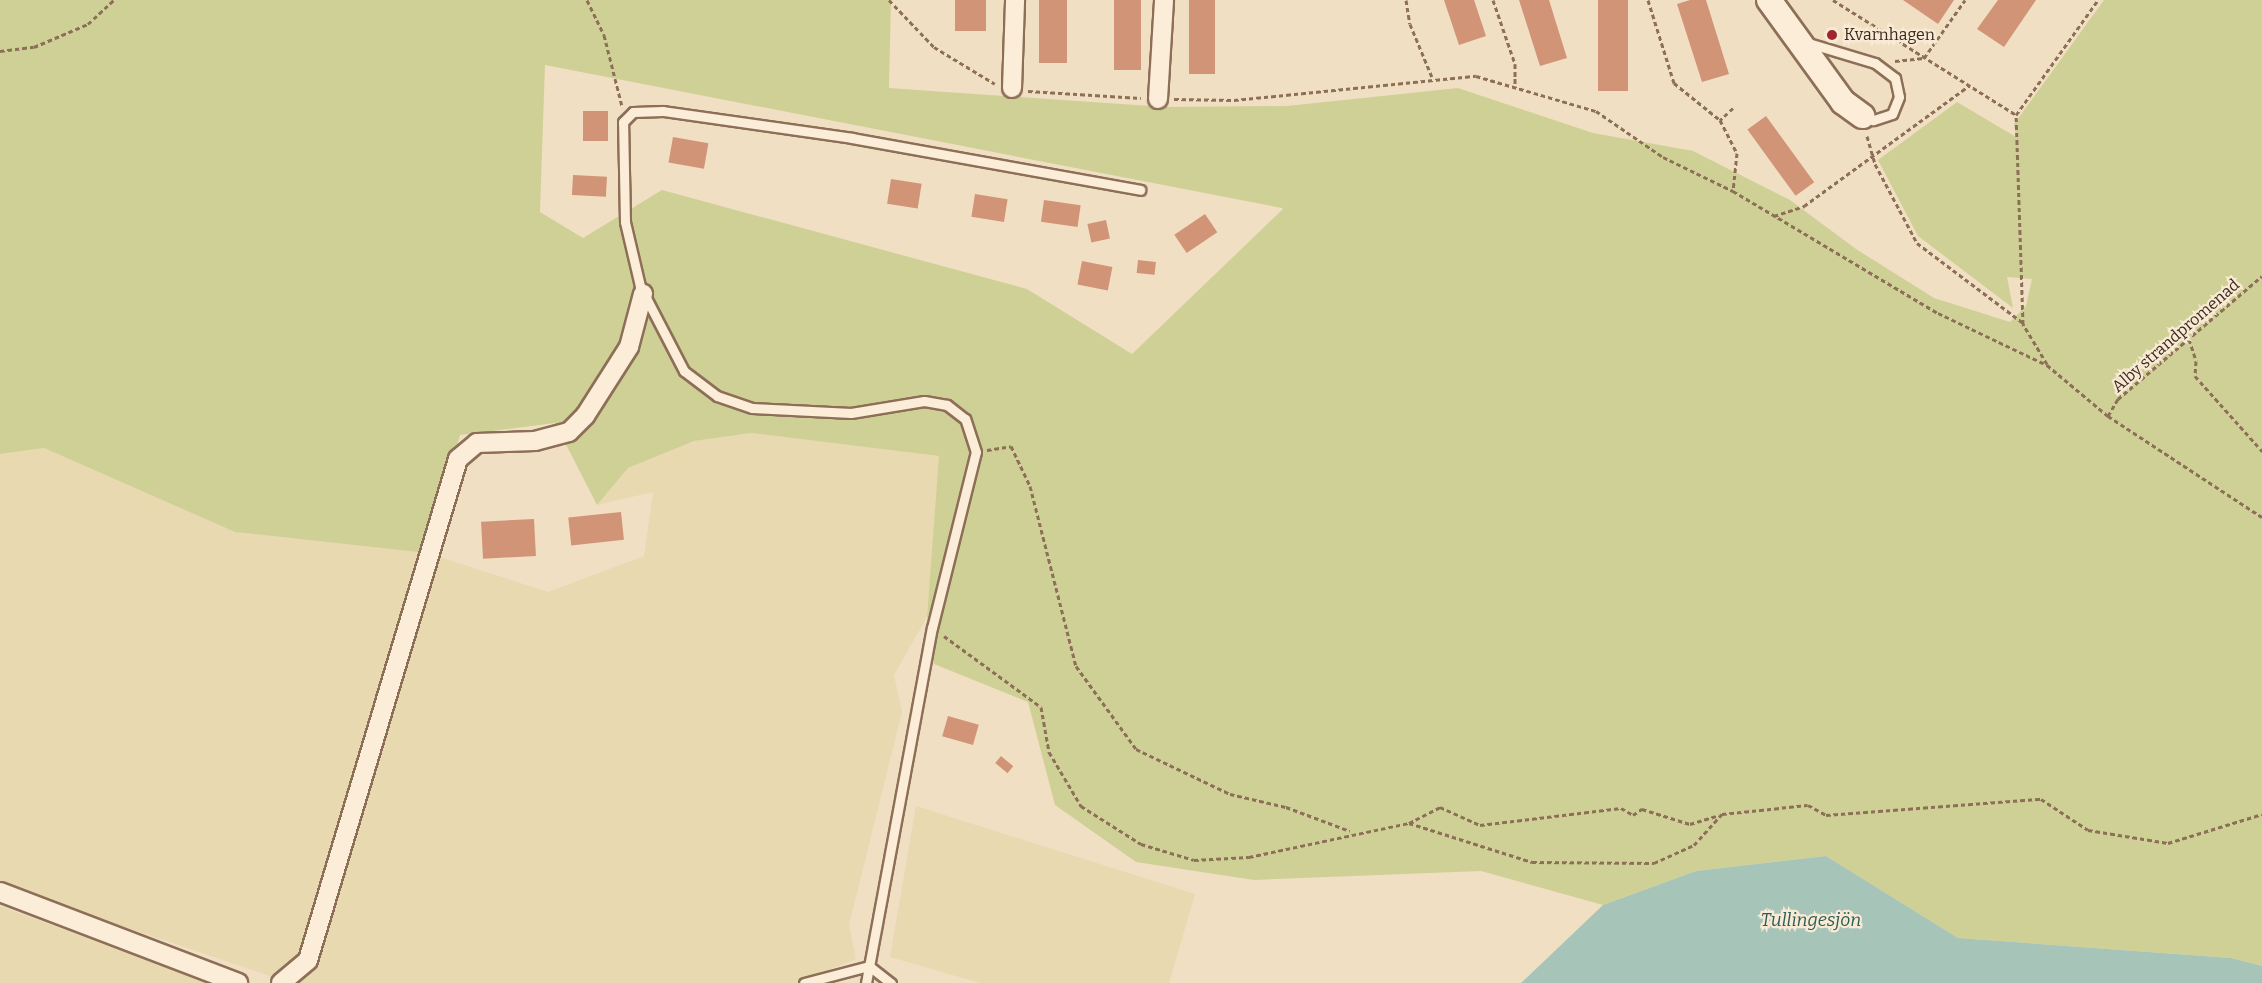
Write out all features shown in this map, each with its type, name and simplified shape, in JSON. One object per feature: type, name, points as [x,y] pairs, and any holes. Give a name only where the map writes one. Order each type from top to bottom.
[{"type":"street","points":[[1012,88],[1015,0]]},
{"type":"street","points":[[1158,99],[1164,0]]},
{"type":"street","points":[[1769,0],[1843,102],[1862,116]]},
{"type":"street","points":[[281,983],[308,960],[458,459],[477,443],[535,441],[569,432],[585,416],[629,346],[643,294]]},
{"type":"street","points":[[0,892],[238,983]]},
{"type":"lane","points":[[1796,39],[1875,63],[1895,78],[1897,107],[1885,119],[1862,116]]},
{"type":"lane","points":[[866,983],[932,628],[976,452],[965,419],[947,405],[924,401],[851,413],[797,413],[752,408],[717,396],[684,371],[643,294],[625,222],[623,122],[633,112],[663,111],[852,138],[1140,190]]},
{"type":"lane","points":[[804,983],[869,966]]},
{"type":"lane","points":[[869,966],[891,983]]},
{"type":"path","points":[[0,51],[34,47],[88,24],[114,0]]},
{"type":"path","points":[[586,0],[604,35],[621,94],[623,122]]},
{"type":"path","points":[[889,0],[955,63],[1012,88],[1158,99],[1234,99],[1432,77],[1476,76],[1596,111],[1663,157],[1733,191],[1938,313],[2047,365],[2108,416],[2262,517]]},
{"type":"path","points":[[1406,0],[1410,24],[1432,77]]},
{"type":"path","points":[[1493,0],[1515,64],[1515,87]]},
{"type":"path","points":[[1648,0],[1674,83],[1720,120],[1737,153],[1733,191]]},
{"type":"path","points":[[1833,0],[2016,115]]},
{"type":"path","points":[[1875,63],[1924,57],[1965,0]]},
{"type":"path","points":[[2023,324],[2016,115],[2098,0]]},
{"type":"path","points":[[1774,216],[1804,206],[1970,85]]},
{"type":"path","points":[[1720,120],[1733,108]]},
{"type":"path","points":[[1862,116],[1871,155],[1917,243],[2023,324],[2047,365]]},
{"type":"path","name":"Alby strandpromenad","points":[[2108,416],[2118,399],[2262,276]]},
{"type":"path","points":[[2189,339],[2196,361],[2194,376],[2262,451]]},
{"type":"path","points":[[976,452],[1011,446],[1030,486],[1076,666],[1136,749],[1230,794],[1286,807],[1353,832]]},
{"type":"path","points":[[932,628],[1041,707],[1049,752],[1081,806],[1141,844],[1194,860],[1249,857],[1353,832],[1409,822],[1440,807],[1480,825],[1621,808],[1633,815],[1642,809],[1690,824],[1722,814],[1808,805],[1826,815],[2041,799],[2088,830],[2168,843],[2262,814]]},
{"type":"path","points":[[1409,822],[1532,862],[1654,862],[1694,845],[1722,814]]},
{"type":"shaded area","points":[[751,433],[940,456],[927,617],[894,675],[902,712],[849,925],[856,959],[797,983],[291,983],[0,885],[0,454],[44,448],[235,532],[427,553],[548,592],[644,556],[653,492],[597,505],[628,468],[694,441]]},
{"type":"shaded area","points":[[916,806],[1195,894],[1169,983],[980,983],[890,957]]},
{"type":"shaded area","points":[[0,906],[208,983],[0,983]]},
{"type":"green space","points":[[0,0],[891,0],[889,88],[1165,107],[1287,106],[1458,88],[1593,133],[1693,151],[1790,200],[1856,249],[1934,298],[2010,322],[2026,306],[2032,279],[2007,277],[2013,308],[1918,236],[1878,160],[1957,102],[2016,137],[2014,124],[2104,0],[2262,0],[2262,966],[2231,958],[1958,938],[1826,856],[1696,871],[1603,905],[1481,871],[1254,880],[1136,862],[1055,805],[1028,702],[934,664],[927,617],[939,456],[751,433],[694,441],[628,468],[597,505],[555,423],[460,435],[427,553],[235,532],[44,448],[0,454]],"holes":[[[545,65],[1282,208],[1132,354],[1027,289],[662,190],[583,238],[540,212]]]},
{"type":"water","name":"Tullingesjön","points":[[1826,856],[1958,938],[2231,958],[2262,966],[2262,983],[1521,983],[1603,905],[1696,871]]},
{"type":"building","points":[[955,0],[986,0],[986,31],[955,31]]},
{"type":"building","points":[[1039,0],[1067,0],[1067,63],[1039,63]]},
{"type":"building","points":[[1114,0],[1141,0],[1141,70],[1114,70]]},
{"type":"building","points":[[1189,0],[1215,0],[1215,74],[1189,74]]},
{"type":"building","points":[[1444,0],[1474,0],[1486,36],[1459,45]]},
{"type":"building","points":[[1519,0],[1549,0],[1567,58],[1540,66]]},
{"type":"building","points":[[1598,0],[1628,0],[1628,91],[1598,91]]},
{"type":"building","points":[[1690,0],[1706,0],[1729,74],[1702,82],[1677,4]]},
{"type":"building","points":[[1903,0],[1954,0],[1938,24]]},
{"type":"building","points":[[1998,0],[2036,0],[2004,47],[1977,29]]},
{"type":"building","points":[[583,111],[608,111],[608,141],[583,141]]},
{"type":"building","points":[[1766,116],[1814,182],[1796,196],[1747,130]]},
{"type":"building","points":[[673,137],[708,143],[704,169],[668,163]]},
{"type":"building","points":[[573,175],[607,177],[606,197],[572,195]]},
{"type":"building","points":[[891,179],[922,184],[918,209],[887,204]]},
{"type":"building","points":[[975,194],[1008,199],[1004,222],[971,217]]},
{"type":"building","points":[[1044,200],[1081,205],[1078,227],[1041,222]]},
{"type":"building","points":[[1205,214],[1217,232],[1187,253],[1174,235]]},
{"type":"building","points":[[1106,220],[1110,239],[1091,243],[1087,224]]},
{"type":"building","points":[[1138,260],[1156,262],[1155,275],[1137,273]]},
{"type":"building","points":[[1082,261],[1112,267],[1108,290],[1077,285]]},
{"type":"building","points":[[621,512],[624,540],[571,545],[568,518]]},
{"type":"building","points":[[534,519],[536,556],[483,559],[481,522]]},
{"type":"building","points":[[948,716],[979,725],[973,745],[942,736]]},
{"type":"building","points":[[1001,756],[1013,766],[1007,773],[995,763]]},
{"type":"place","name":"Kvarnhagen","points":[[1832,35]]}]
